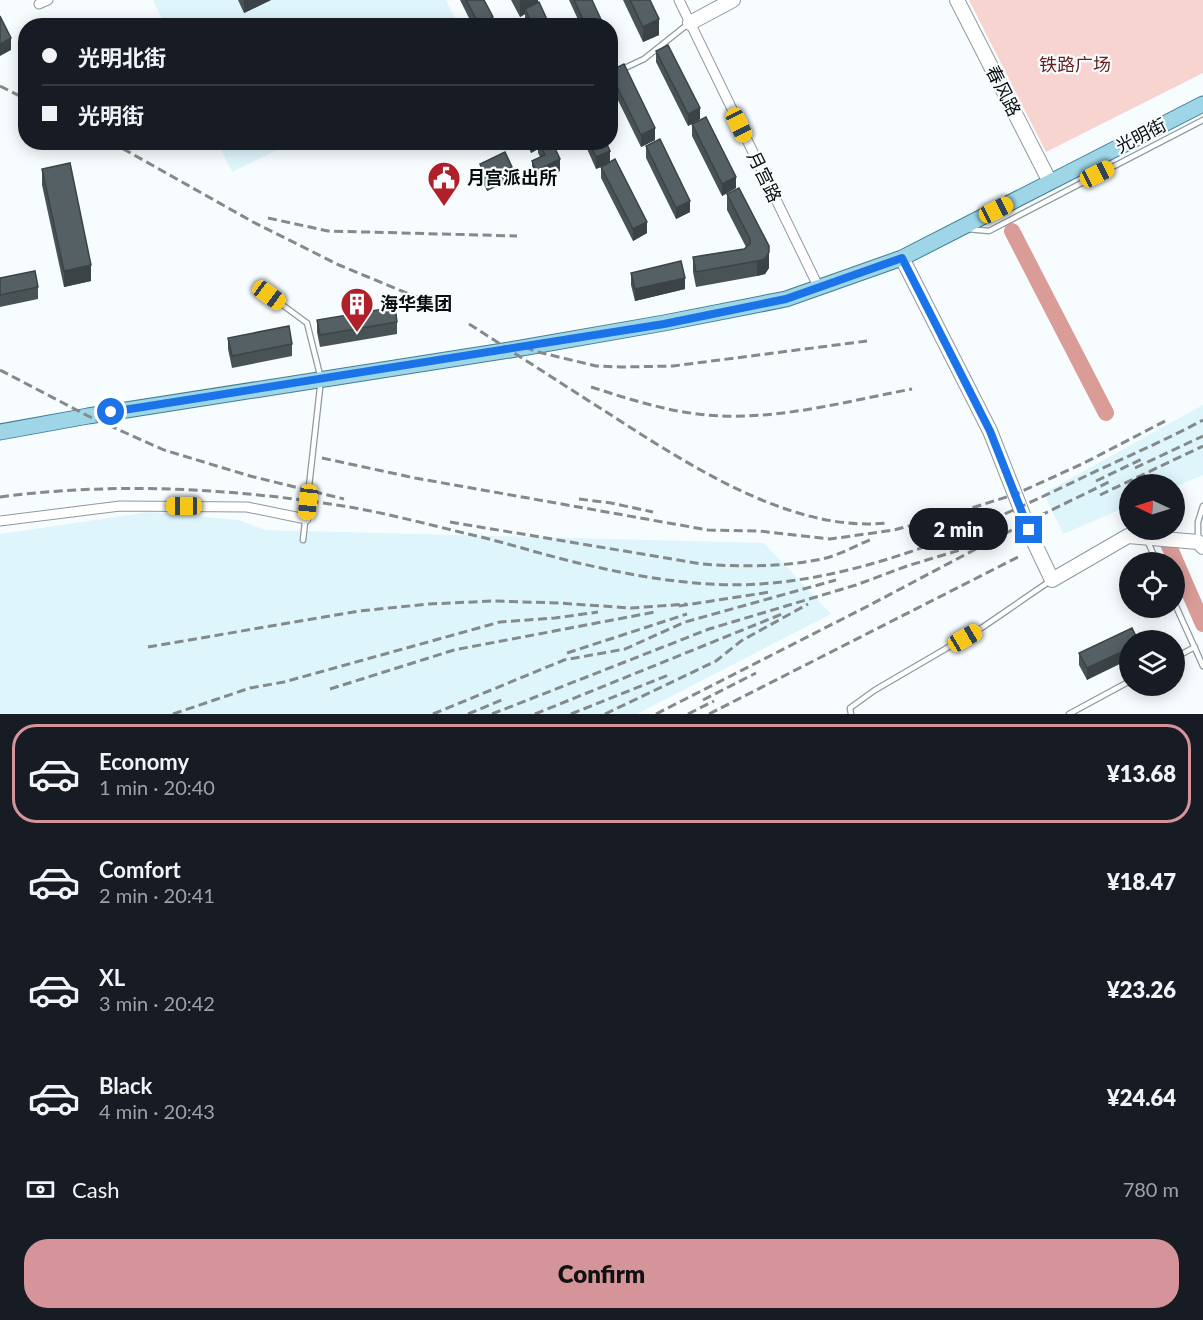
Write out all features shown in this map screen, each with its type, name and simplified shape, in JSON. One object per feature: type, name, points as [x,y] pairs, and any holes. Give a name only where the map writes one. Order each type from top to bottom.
[{"type":"main road","name":"光明街","points":[[0,432],[664,324],[786,299],[902,258],[1203,104]]},
{"type":"street","name":"月宫路","points":[[679,0],[819,288]]},
{"type":"street","points":[[690,23],[734,0]]},
{"type":"street","name":"春风路","points":[[957,0],[1050,182]]},
{"type":"street","points":[[902,258],[990,431],[1033,540],[1052,580],[1121,540]]},
{"type":"street","points":[[0,521],[120,506],[247,507],[306,519]]},
{"type":"street","points":[[1171,540],[1200,545]]},
{"type":"lane","points":[[618,71],[644,59],[690,23]]},
{"type":"lane","points":[[959,229],[989,231],[1203,120]]},
{"type":"lane","points":[[269,295],[307,323],[321,379],[303,540]]},
{"type":"lane","points":[[1200,545],[1198,522],[1203,506]]},
{"type":"lane","points":[[851,714],[850,708],[875,690],[982,627],[1052,580]]},
{"type":"lane","points":[[1181,618],[1203,666]]},
{"type":"lane","points":[[1185,652],[1195,647]]},
{"type":"lane","points":[[1068,714],[1119,687]]},
{"type":"shaded area","points":[[153,0],[446,0],[455,18],[162,18]]},
{"type":"shaded area","points":[[221,150],[277,150],[232,172]]},
{"type":"shaded area","points":[[1203,405],[1203,475],[1185,483],[1185,474],[1119,474],[1119,510],[1063,534],[1044,493]]},
{"type":"shaded area","points":[[149,512],[239,520],[265,530],[764,543],[831,614],[637,714],[0,714],[0,534]]},
{"type":"green space","name":"铁路广场","points":[[969,0],[1203,0],[1203,73],[1046,152]]},
{"type":"building","points":[[466,0],[484,0],[493,17],[476,18]]},
{"type":"building","points":[[574,0],[592,0],[600,18],[582,18]]},
{"type":"building","points":[[630,0],[650,0],[659,19],[643,27]]},
{"type":"building","points":[[539,2],[546,18],[529,18],[525,9]]},
{"type":"building","points":[[0,16],[11,38],[0,44]]},
{"type":"building","points":[[668,45],[700,108],[688,114],[656,51]]},
{"type":"building","points":[[624,64],[655,128],[641,135],[618,89],[618,67]]},
{"type":"building","points":[[706,117],[736,177],[722,184],[692,124]]},
{"type":"building","points":[[660,139],[690,201],[676,208],[646,146]]},
{"type":"building","points":[[543,150],[556,150],[560,159],[536,171],[532,161],[545,155]]},
{"type":"building","points":[[593,150],[610,150],[610,151],[596,157]]},
{"type":"building","points":[[505,152],[512,167],[487,179],[480,164]]},
{"type":"building","points":[[615,159],[647,222],[633,229],[601,167]]},
{"type":"building","points":[[70,163],[91,265],[64,271],[42,169]]},
{"type":"building","points":[[739,188],[769,246],[769,252],[765,259],[696,272],[693,257],[744,249],[750,244],[750,239],[727,194]]},
{"type":"building","points":[[681,261],[685,278],[635,289],[631,273]]},
{"type":"building","points":[[35,271],[38,287],[0,295],[0,278]]},
{"type":"building","points":[[395,307],[397,322],[320,335],[317,320]]},
{"type":"building","points":[[289,326],[292,344],[232,356],[228,338]]},
{"type":"building","points":[[1119,634],[1119,653],[1087,668],[1079,653]]},
{"type":"waterway","points":[[1012,231],[1106,413]]},
{"type":"waterway","points":[[1166,540],[1203,624]]},
{"type":"railway","points":[[0,86],[18,95]]},
{"type":"railway","points":[[125,150],[253,222],[339,265],[426,301]]},
{"type":"railway","points":[[268,218],[328,231],[517,236]]},
{"type":"railway","points":[[469,324],[665,449],[736,488],[773,504],[811,516],[849,523],[886,523]]},
{"type":"railway","points":[[525,347],[596,366],[621,367],[673,366],[867,341]]},
{"type":"railway","points":[[0,370],[88,416],[164,450],[250,476],[344,499]]},
{"type":"railway","points":[[591,387],[671,410],[725,416],[752,416],[806,410],[912,389]]},
{"type":"railway","points":[[322,458],[415,478],[708,530],[759,531],[830,539],[894,530],[1016,494],[1084,463],[1169,419]]},
{"type":"railway","points":[[0,497],[43,492],[128,489],[172,489],[258,495],[377,512],[620,572],[689,582],[760,584],[804,579],[846,570],[930,545],[1011,511],[1203,420]]},
{"type":"railway","points":[[1135,468],[1203,436]]},
{"type":"railway","points":[[1100,495],[1203,446]]},
{"type":"railway","points":[[1096,481],[1142,459]]},
{"type":"railway","points":[[656,714],[1109,482]]},
{"type":"railway","points":[[579,499],[653,512]]},
{"type":"railway","points":[[450,522],[702,564],[732,566],[807,562],[842,552],[874,538]]},
{"type":"railway","points":[[492,714],[709,629],[856,585],[960,550]]},
{"type":"railway","points":[[709,714],[1018,557]]},
{"type":"railway","points":[[433,714],[564,660],[625,649],[685,622],[836,580]]},
{"type":"railway","points":[[679,606],[770,592]]},
{"type":"railway","points":[[148,647],[359,611],[429,604],[493,601],[631,608],[687,604]]},
{"type":"railway","points":[[605,714],[716,661],[741,641],[808,604]]},
{"type":"railway","points":[[173,714],[250,688],[284,682],[500,622],[598,612]]},
{"type":"railway","points":[[330,689],[454,650],[655,612]]},
{"type":"railway","points":[[567,653],[687,614]]},
{"type":"railway","points":[[535,714],[782,614]]},
{"type":"railway","points":[[703,700],[756,673]]},
{"type":"railway","points":[[571,714],[671,674]]},
{"type":"railway","points":[[468,714],[504,699]]},
{"type":"railway","points":[[688,714],[714,701]]},
{"type":"place","name":"月宫派出所","points":[[444,207]]},
{"type":"place","name":"海华集团","points":[[357,333]]},
{"type":"route","points":[[111,412],[664,324],[786,299],[902,258],[990,431],[1029,530]]}]
